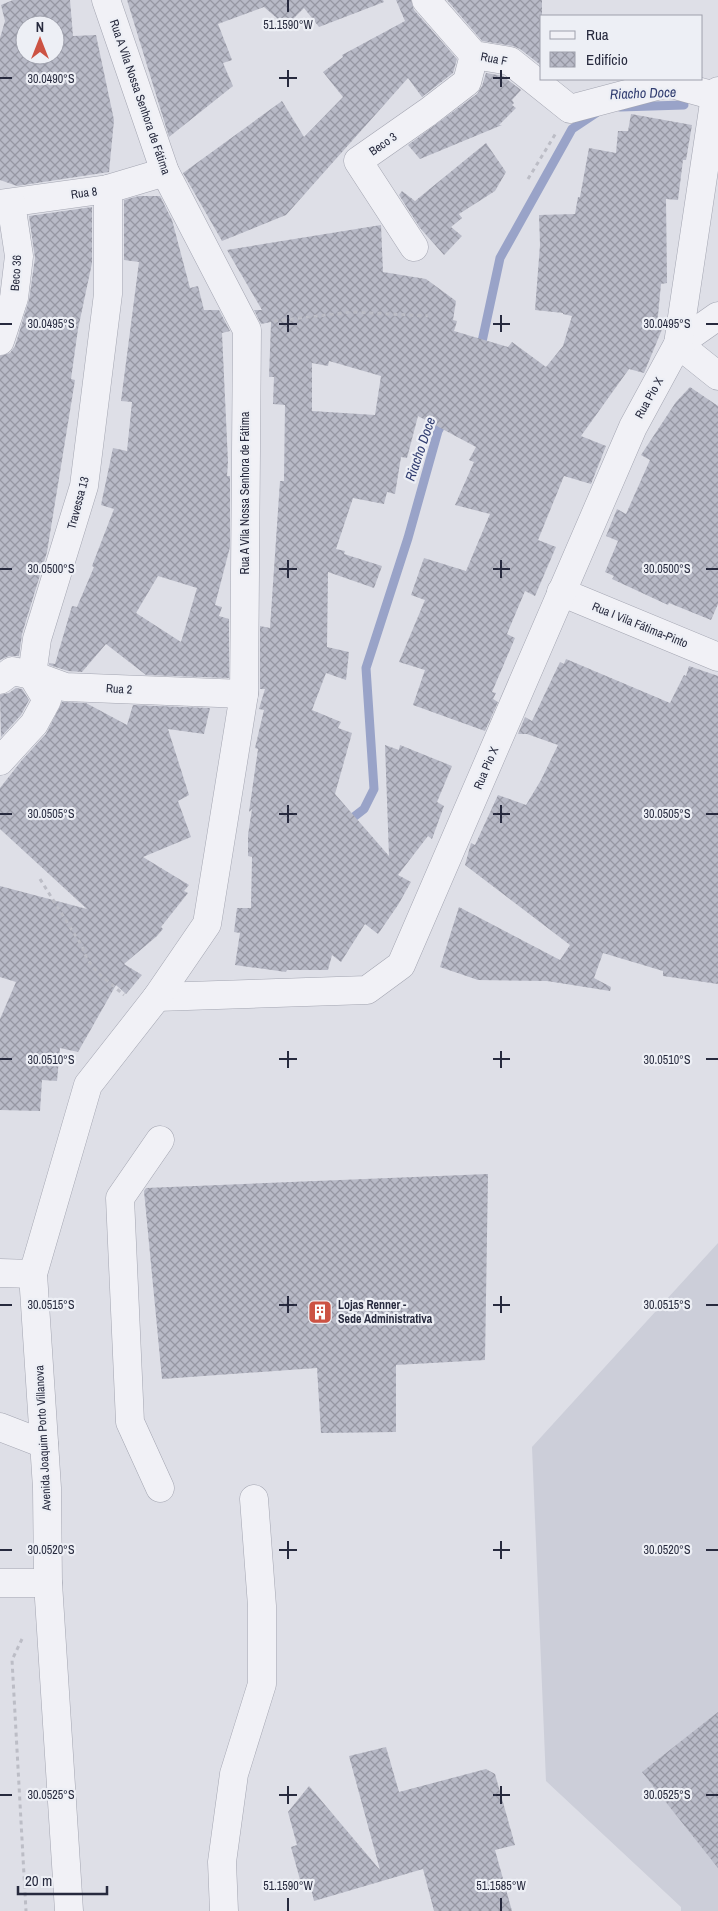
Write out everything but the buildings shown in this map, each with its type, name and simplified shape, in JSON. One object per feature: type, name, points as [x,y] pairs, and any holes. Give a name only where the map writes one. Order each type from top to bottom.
[{"type":"street","name":"Rua A Vila Nossa Senhora de Fátima","points":[[106,0],[165,172],[247,330],[244,694],[207,924],[157,997]]},
{"type":"street","name":"Rua F","points":[[426,0],[474,55],[510,61],[570,109]]},
{"type":"street","name":"Beco 3","points":[[414,247],[358,161],[467,82],[474,55]]},
{"type":"street","points":[[570,109],[668,83],[716,94]]},
{"type":"street","name":"Rua Pio X","points":[[157,997],[366,990],[401,965],[633,427],[678,344],[716,94]]},
{"type":"street","name":"Rua 8","points":[[6,203],[108,189],[165,172]]},
{"type":"street","name":"Travessa 13","points":[[32,675],[37,639],[84,486],[108,294],[108,189]]},
{"type":"street","name":"Beco 36","points":[[0,341],[14,298],[19,256],[6,203]]},
{"type":"street","name":"Rua Pio X","points":[[678,344],[718,316]]},
{"type":"street","points":[[678,344],[718,376]]},
{"type":"street","name":"Rua I Vila Fátima-Pinto","points":[[561,592],[718,657]]},
{"type":"street","name":"Rua 2","points":[[0,680],[12,671],[32,675],[65,687],[244,694]]},
{"type":"street","points":[[0,761],[34,724],[47,700],[32,675]]},
{"type":"street","name":"Avenida Joaquim Porto Villanova","points":[[69,1911],[48,1583],[47,1488],[33,1274],[88,1085],[157,997]]},
{"type":"street","points":[[160,1140],[120,1198],[130,1422],[160,1488]]},
{"type":"street","points":[[0,1273],[33,1274]]},
{"type":"street","points":[[0,1427],[44,1444]]},
{"type":"street","points":[[224,1911],[222,1862],[234,1774],[262,1684],[262,1606],[254,1499]]},
{"type":"street","points":[[0,1583],[48,1583]]},
{"type":"path","points":[[528,179],[570,109]]},
{"type":"path","points":[[280,319],[352,312],[428,316]]},
{"type":"path","points":[[40,879],[82,946],[87,959],[98,972],[128,998],[157,997]]},
{"type":"path","points":[[24,1634],[12,1660],[26,1911]]},
{"type":"shaded area","points":[[718,1243],[718,1911],[681,1911],[681,1907],[546,1781],[532,1447]]},
{"type":"waterway","name":"Riacho Doce","points":[[620,107],[684,105]]},
{"type":"waterway","name":"Riacho Doce","points":[[480,351],[500,258],[572,129],[596,113]]},
{"type":"waterway","name":"Riacho Doce","points":[[346,823],[364,809],[374,789],[366,668],[408,538],[438,431],[445,418]]},
{"type":"place","name":"Lojas Renner - Sede Administrativa","points":[[320,1312]]}]
